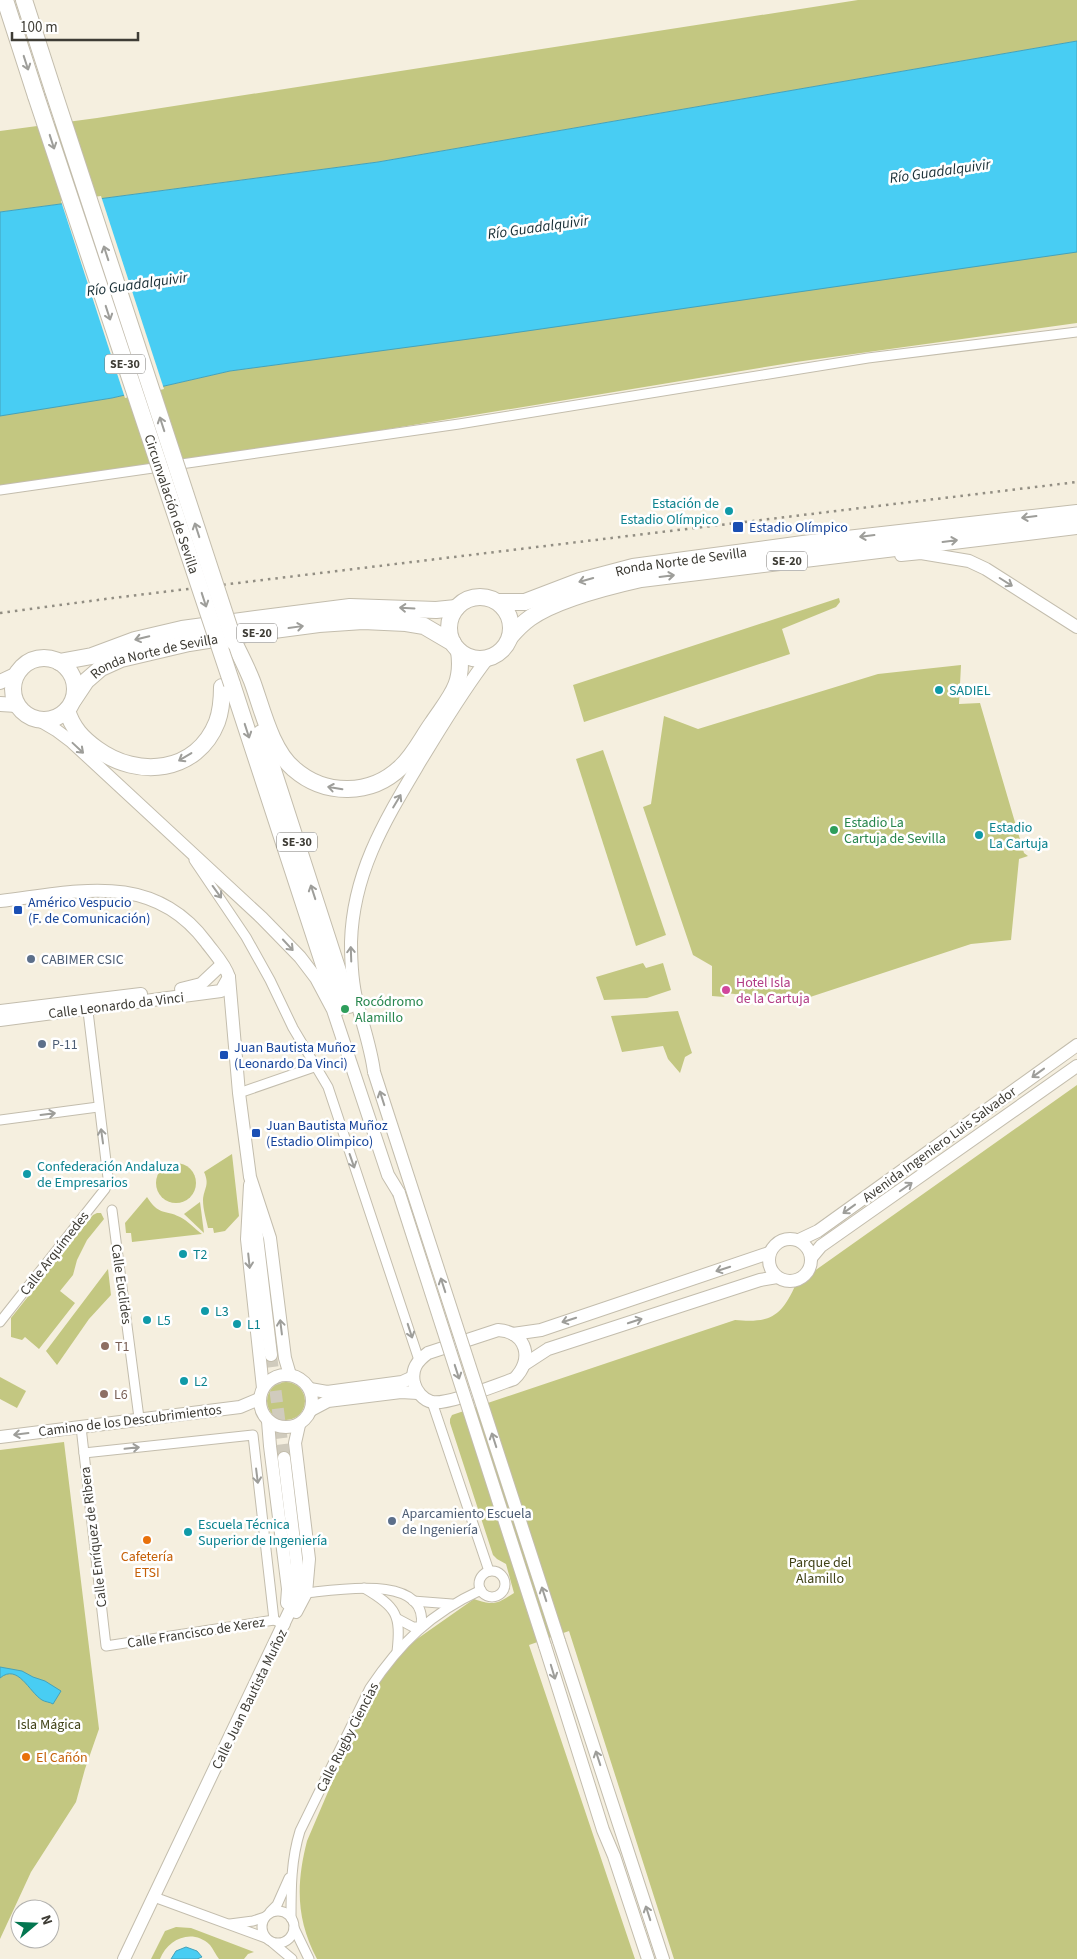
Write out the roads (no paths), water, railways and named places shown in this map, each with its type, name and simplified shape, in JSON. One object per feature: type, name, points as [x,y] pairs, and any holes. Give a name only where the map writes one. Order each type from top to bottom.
[{"type":"highway","name":"Circunvalación de Sevilla","points":[[5,0],[214,632],[237,682],[344,1006]]},
{"type":"highway","name":"Circunvalación de Sevilla","points":[[24,0],[234,642],[237,682]]},
{"type":"highway","name":"Ronda Norte de Sevilla","points":[[59,662],[92,656],[135,640],[182,629],[350,607],[436,610],[456,608],[471,598],[480,597],[490,598],[498,602],[525,602],[580,581],[634,567],[812,543],[1077,513]]},
{"type":"highway","name":"Ronda Norte de Sevilla","points":[[38,720],[49,720],[59,717],[71,704],[86,681],[101,668],[121,659],[189,643],[319,624],[406,623],[424,626],[473,658],[488,658],[498,655],[510,637],[530,618],[543,611],[601,589],[642,579],[1077,526]]},
{"type":"highway","points":[[498,602],[505,609],[509,618],[511,627],[510,637]]},
{"type":"highway","points":[[71,704],[71,722],[78,732],[111,759],[138,767],[157,768],[181,760],[194,752],[206,740],[217,721],[222,701],[237,682],[292,768],[316,784],[334,789],[353,790],[371,786],[388,778],[409,758],[458,682],[461,667],[449,625],[451,616],[456,608]]},
{"type":"highway","name":"Ronda Norte de Sevilla","points":[[17,674],[23,666],[40,658],[50,658],[59,662],[68,668],[76,688],[71,704]]},
{"type":"highway","points":[[17,674],[14,689],[18,705],[23,712],[38,720]]},
{"type":"main road","points":[[0,682],[17,674]]},
{"type":"main road","points":[[0,704],[18,705]]},
{"type":"street","points":[[0,490],[460,424],[868,358],[1077,332]]},
{"type":"street","points":[[806,558],[878,557],[921,553],[969,561],[986,569],[1077,627]]},
{"type":"street","points":[[488,658],[436,735],[385,820],[368,855],[360,880],[354,910],[351,942],[352,972],[344,1006],[388,1175],[399,1193],[604,1830],[648,1959]]},
{"type":"street","points":[[38,720],[72,742],[177,838],[262,918],[344,1006],[374,1072],[664,1959]]},
{"type":"street","points":[[177,838],[222,899],[246,937],[270,980],[293,1028],[328,1087],[419,1360]]},
{"type":"street","points":[[0,901],[95,890],[132,893],[156,901],[179,914],[203,939],[222,978],[234,1038],[271,1355]]},
{"type":"street","name":"Calle Leonardo da Vinci","points":[[0,1020],[190,988],[222,978]]},
{"type":"street","name":"Calle Leonardo da Vinci","points":[[0,1011],[87,1005],[222,978]]},
{"type":"street","points":[[0,1120],[98,1107],[87,1005]]},
{"type":"street","name":"Avenida Ingeniero Luis Salvador","points":[[799,1240],[818,1231],[1077,1044]]},
{"type":"street","points":[[239,1093],[317,1066]]},
{"type":"street","name":"Avenida Ingeniero Luis Salvador","points":[[811,1258],[821,1246],[1077,1066]]},
{"type":"street","name":"Calle Arquímedes","points":[[0,1322],[105,1189],[108,1178],[98,1107]]},
{"type":"street","points":[[250,1177],[270,1238],[285,1358],[290,1375]]},
{"type":"street","points":[[250,1177],[247,1239],[263,1415],[268,1421],[283,1428],[299,1424],[304,1421],[311,1410],[310,1389]]},
{"type":"street","name":"Calle Euclides","points":[[112,1210],[139,1418]]},
{"type":"street","points":[[311,1410],[328,1401],[405,1392],[418,1393],[432,1402],[446,1402],[514,1379],[525,1364],[548,1349],[760,1280],[777,1277],[790,1281],[797,1280],[808,1271],[811,1258],[805,1244],[799,1240],[785,1239],[773,1246],[769,1253],[770,1267],[777,1277]]},
{"type":"street","points":[[418,1393],[413,1377],[415,1367],[419,1360],[428,1354],[498,1330],[513,1334],[541,1330],[769,1253]]},
{"type":"street","points":[[513,1334],[520,1340],[524,1348],[525,1364]]},
{"type":"street","points":[[261,1393],[275,1378],[290,1375],[298,1378],[310,1389],[330,1391],[402,1382],[413,1377]]},
{"type":"street","name":"Camino de los Descubrimientos","points":[[0,1437],[139,1418],[240,1407],[261,1393]]},
{"type":"street","points":[[432,1402],[489,1571]]},
{"type":"street","name":"Calle Juan Bautista Muñoz","points":[[124,1959],[282,1621],[288,1589],[268,1421]]},
{"type":"street","points":[[282,1621],[296,1612],[306,1593],[309,1559],[295,1443],[299,1424]]},
{"type":"street","name":"Calle Enríquez de Ribera","points":[[81,1427],[106,1646]]},
{"type":"street","points":[[84,1453],[253,1435],[282,1621]]},
{"type":"street","points":[[282,1621],[293,1604],[296,1590],[297,1566],[284,1458]]},
{"type":"street","points":[[489,1571],[496,1571],[502,1576],[505,1587],[500,1594],[492,1596],[484,1594],[481,1590],[480,1579],[489,1571]]},
{"type":"street","points":[[306,1593],[364,1588],[380,1588],[403,1595],[413,1601],[420,1610],[421,1627],[413,1627],[396,1615],[382,1598],[364,1588]]},
{"type":"street","name":"Calle Rugby Ciencias","points":[[291,1871],[294,1849],[300,1831],[370,1688],[397,1652],[421,1627],[452,1604],[481,1590]]},
{"type":"street","points":[[397,1652],[399,1631],[395,1601],[403,1595]]},
{"type":"street","points":[[413,1601],[452,1604]]},
{"type":"street","name":"Calle Francisco de Xerez","points":[[106,1646],[282,1621]]},
{"type":"street","points":[[604,1830],[608,1859],[642,1959]]},
{"type":"street","points":[[291,1871],[277,1905],[268,1915],[262,1930],[269,1940],[292,1959]]},
{"type":"street","points":[[291,1871],[291,1918],[309,1959]]},
{"type":"street","points":[[154,1897],[269,1940],[282,1943],[290,1937],[294,1928]]},
{"type":"street","points":[[227,1924],[253,1921],[279,1911],[288,1914],[291,1918]]},
{"type":"water","name":"Río Guadalquivir","points":[[1077,41],[1077,252],[499,335],[230,371],[112,398],[0,416],[0,212],[378,162]]},
{"type":"water","points":[[0,1667],[22,1671],[45,1681],[61,1691],[53,1704],[43,1701],[18,1676],[6,1674],[0,1678]]},
{"type":"water","points":[[186,1947],[197,1951],[202,1957],[197,1959],[171,1959],[176,1951]]},
{"type":"tunnel","points":[[271,1355],[284,1458]]},
{"type":"railway","points":[[0,613],[1077,482]]},
{"type":"place","name":"Estación de Estadio Olímpico","points":[[729,511]]},
{"type":"place","name":"Estadio Olímpico","points":[[738,527]]},
{"type":"place","name":"SADIEL","points":[[939,690]]},
{"type":"place","name":"Estadio La Cartuja de Sevilla","points":[[834,830]]},
{"type":"place","name":"Estadio La Cartuja","points":[[979,835]]},
{"type":"place","name":"Américo Vespucio (F. de Comunicación)","points":[[18,910]]},
{"type":"place","name":"CABIMER CSIC","points":[[31,959]]},
{"type":"place","name":"Hotel Isla de la Cartuja","points":[[726,990]]},
{"type":"place","name":"Rocódromo Alamillo","points":[[345,1009]]},
{"type":"place","name":"P-11","points":[[42,1044]]},
{"type":"place","name":"Juan Bautista Muñoz (Leonardo Da Vinci)","points":[[224,1055]]},
{"type":"place","name":"Juan Bautista Muñoz (Estadio Olimpico)","points":[[256,1133]]},
{"type":"place","name":"Confederación Andaluza de Empresarios","points":[[27,1174]]},
{"type":"place","name":"T2","points":[[183,1254]]},
{"type":"place","name":"L3","points":[[205,1311]]},
{"type":"place","name":"L5","points":[[147,1320]]},
{"type":"place","name":"L1","points":[[237,1324]]},
{"type":"place","name":"T1","points":[[105,1346]]},
{"type":"place","name":"L2","points":[[184,1381]]},
{"type":"place","name":"L6","points":[[104,1394]]},
{"type":"place","name":"Aparcamiento Escuela de Ingeniería","points":[[392,1521]]},
{"type":"place","name":"Escuela Técnica Superior de Ingeniería","points":[[188,1532]]},
{"type":"place","name":"Cafetería ETSI","points":[[147,1540]]},
{"type":"place","name":"El Cañón","points":[[26,1757]]},
{"type":"park label","name":"Parque del Alamillo","points":[[820,1570]]},
{"type":"park label","name":"Isla Mágica","points":[[49,1724]]}]
